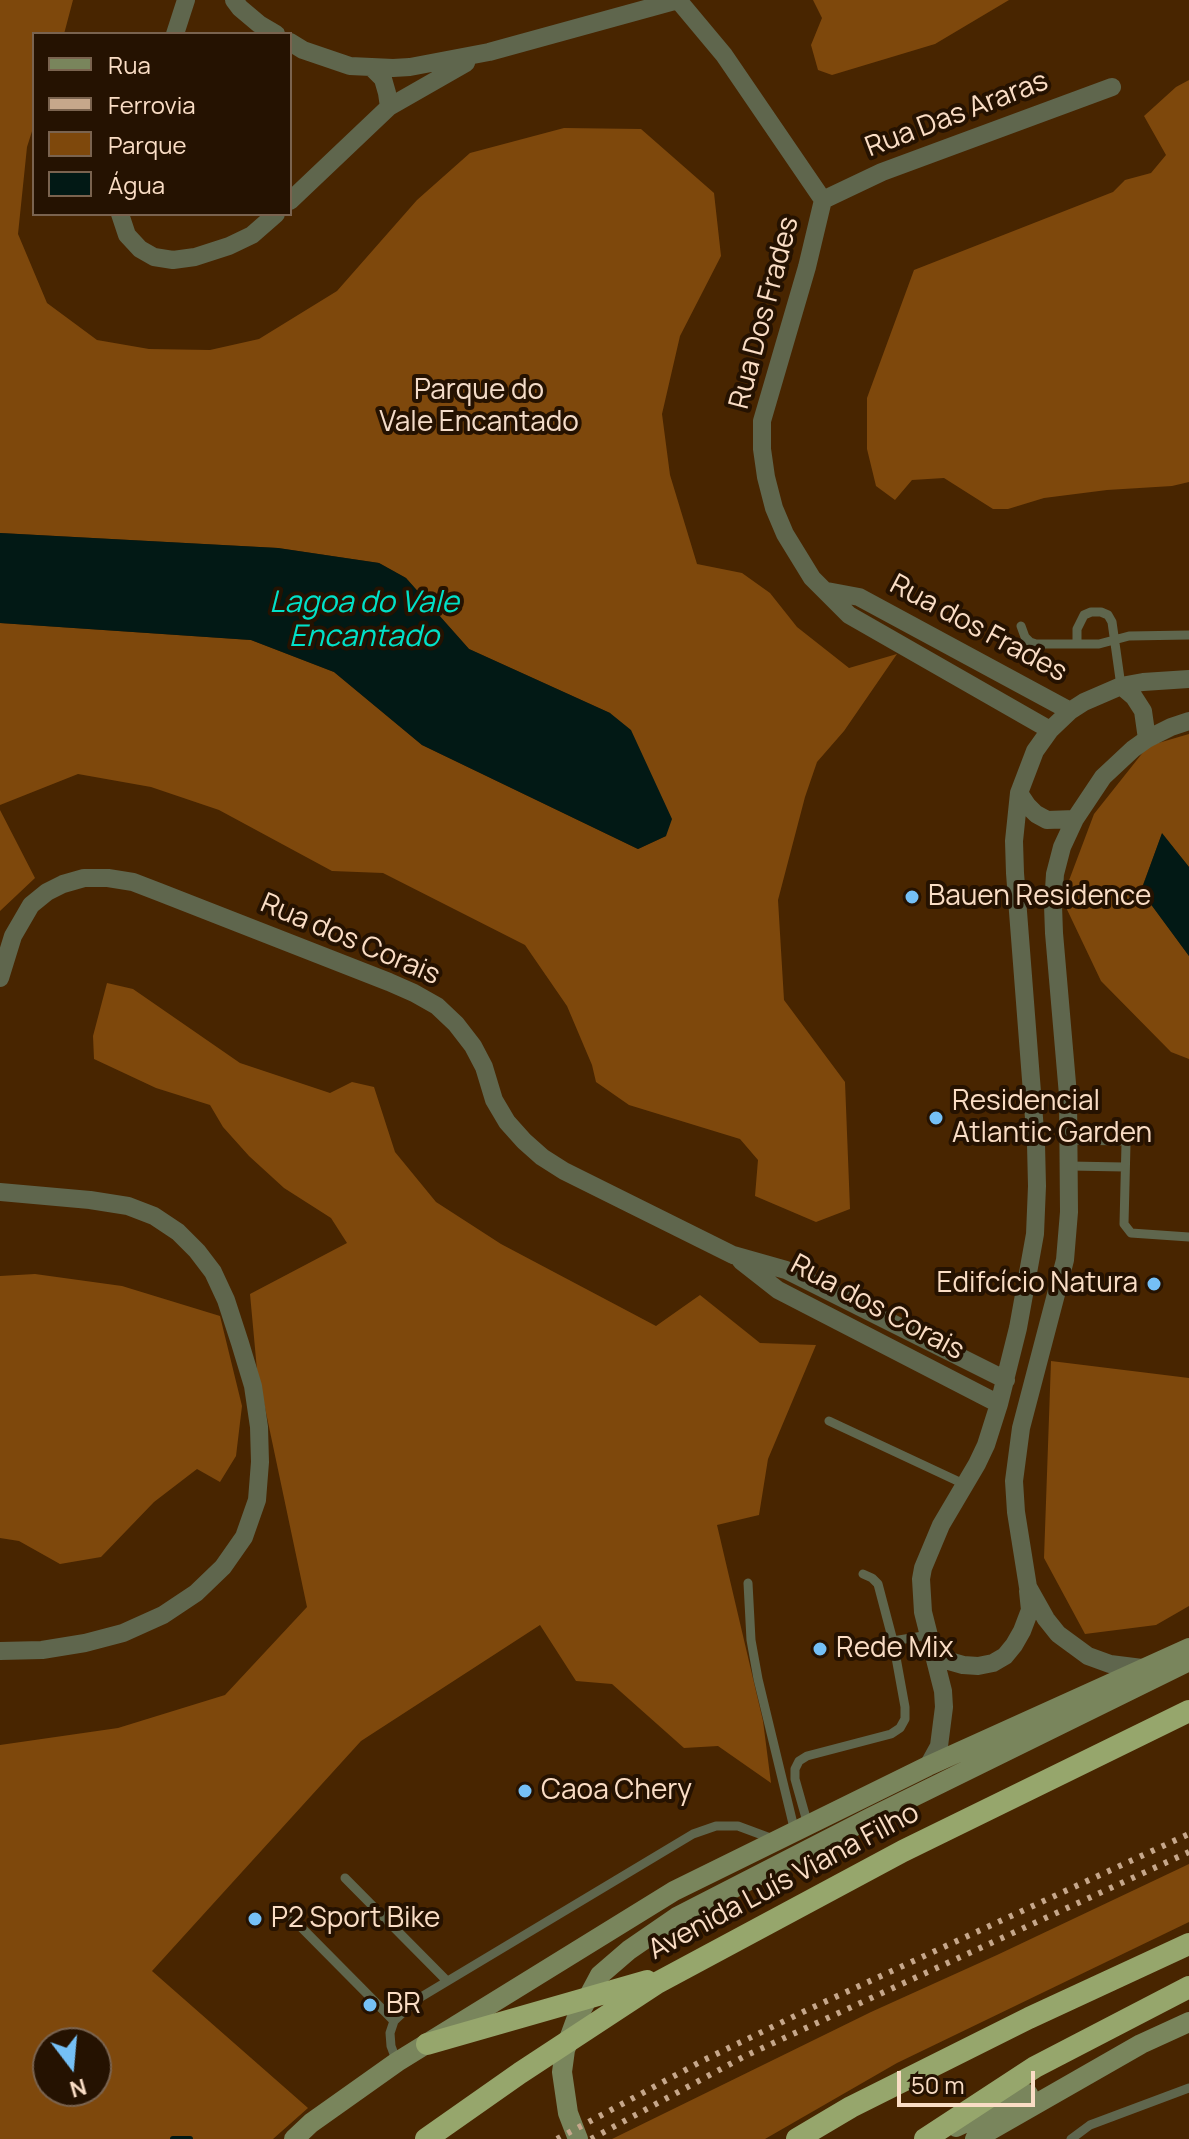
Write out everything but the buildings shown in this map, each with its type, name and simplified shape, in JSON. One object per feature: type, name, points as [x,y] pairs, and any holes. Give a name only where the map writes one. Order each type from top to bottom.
[{"type":"highway","name":"Avenida Luís Viana Filho","points":[[426,2139],[657,1983],[903,1851],[1189,1711]]},
{"type":"highway","points":[[797,2139],[851,2107],[1029,2018],[1189,1944]]},
{"type":"highway","points":[[427,2044],[675,1973]]},
{"type":"highway","points":[[928,2139],[1035,2067],[1189,1987]]},
{"type":"main road","name":"Avenida Luís Viana Filho","points":[[294,2139],[311,2123],[397,2062],[674,1891],[928,1766],[1189,1648]]},
{"type":"main road","points":[[578,2139],[568,2113],[562,2072],[565,2050],[576,2020],[600,1975],[629,1950],[677,1917],[1189,1661]]},
{"type":"main road","points":[[928,2139],[1189,2022]]},
{"type":"main road","points":[[975,2139],[1141,2044]]},
{"type":"street","points":[[234,0],[259,24],[273,32]]},
{"type":"street","name":"Rua Dos Frades","points":[[292,43],[350,66],[410,67],[489,52],[678,0],[724,55],[823,200],[811,256],[762,421],[762,449],[768,488],[785,534],[812,578],[849,615]]},
{"type":"street","points":[[176,32],[190,2]]},
{"type":"street","points":[[292,199],[389,107],[489,52]]},
{"type":"street","points":[[372,68],[383,79],[389,107]]},
{"type":"street","name":"Rua Das Araras","points":[[823,200],[882,172],[1112,87]]},
{"type":"street","points":[[121,216],[127,235],[140,249],[154,257],[173,260],[195,257],[229,246],[252,235],[274,216]]},
{"type":"street","name":"Rua Dos Frades","points":[[827,591],[859,597]]},
{"type":"street","name":"Rua dos Frades","points":[[859,597],[1070,711]]},
{"type":"street","name":"Rua dos Frades","points":[[849,615],[1050,730]]},
{"type":"street","points":[[900,644],[911,625]]},
{"type":"street","points":[[928,1766],[939,1746],[944,1707],[922,1596],[923,1568],[941,1525],[986,1445],[1006,1380],[1035,1234],[1037,1186],[1033,1098],[1015,873],[1014,841],[1019,793],[1035,751],[1050,730],[1070,711],[1100,693],[1121,686],[1189,679]]},
{"type":"street","points":[[1121,686],[1134,697],[1143,711],[1147,739]]},
{"type":"street","points":[[931,1643],[949,1661],[978,1666],[993,1663],[1005,1656],[1014,1645],[1030,1610],[1016,1512],[1015,1469],[1021,1428],[1065,1260],[1069,1212],[1068,1095],[1053,905],[1055,874],[1062,847],[1075,819],[1103,777],[1147,739],[1189,721]]},
{"type":"street","points":[[1019,793],[1036,814],[1047,820],[1075,819]]},
{"type":"street","name":"Rua dos Corais","points":[[0,978],[20,921],[31,905],[63,884],[84,878],[108,878],[133,882],[414,993],[437,1006],[456,1024],[484,1067],[494,1100],[507,1122],[542,1157],[564,1171],[733,1255],[786,1270],[1006,1380]]},
{"type":"street","points":[[0,1192],[128,1206],[154,1216],[188,1241],[213,1272],[226,1300],[253,1386],[260,1462],[257,1500],[244,1537],[223,1567],[196,1593],[163,1615],[123,1633],[71,1646],[0,1651]]},
{"type":"street","name":"Rua dos Corais","points":[[733,1255],[778,1290],[999,1404]]},
{"type":"street","points":[[831,1317],[841,1297]]},
{"type":"street","points":[[1028,1587],[1046,1619],[1071,1645],[1088,1656],[1110,1664],[1142,1668]]},
{"type":"lane","points":[[1077,644],[1077,629],[1084,615],[1091,612],[1108,615],[1112,622],[1121,686]]},
{"type":"lane","points":[[1021,626],[1025,637],[1036,644],[1099,644],[1129,636],[1189,635]]},
{"type":"lane","points":[[1070,1140],[1124,1141],[1126,1144],[1126,1229],[1131,1233],[1189,1237]]},
{"type":"lane","points":[[1070,1166],[1124,1167]]},
{"type":"lane","points":[[829,1421],[966,1485]]},
{"type":"lane","points":[[793,1832],[795,1769],[799,1761],[807,1756],[891,1734],[900,1728],[905,1719],[893,1641],[878,1584],[863,1574]]},
{"type":"lane","points":[[748,1583],[751,1640],[759,1686],[793,1832]]},
{"type":"lane","points":[[893,1641],[931,1643]]},
{"type":"lane","points":[[759,1686],[770,1683]]},
{"type":"lane","points":[[397,2062],[390,2033],[394,2021],[416,2000],[693,1834],[716,1826],[793,1832]]},
{"type":"lane","points":[[345,1878],[447,1981]]},
{"type":"lane","points":[[289,1915],[394,2021]]},
{"type":"lane","points":[[1071,2139],[1090,2125],[1189,2088]]},
{"type":"green space","name":"Parque do Vale Encantado","points":[[0,0],[73,0],[65,32],[32,32],[32,131],[27,147],[18,234],[47,303],[97,340],[149,349],[210,350],[259,339],[337,291],[417,200],[470,153],[564,128],[641,129],[714,193],[721,256],[680,336],[662,414],[670,475],[697,564],[742,573],[770,593],[797,627],[849,668],[897,654],[844,731],[817,762],[778,900],[784,1000],[845,1082],[850,1209],[816,1222],[755,1196],[758,1160],[740,1139],[629,1105],[596,1082],[567,1006],[525,945],[383,873],[332,871],[219,810],[151,787],[78,774],[0,805],[0,623],[251,640],[334,672],[422,745],[638,849],[666,836],[610,713],[469,649],[406,578],[379,563],[278,548],[0,533]]},
{"type":"green space","points":[[813,0],[1009,0],[935,44],[832,75],[818,70],[811,45],[822,18]]},
{"type":"green space","points":[[1189,80],[1189,482],[1044,498],[1008,509],[993,509],[944,478],[912,480],[895,500],[876,486],[867,449],[867,398],[914,270],[1113,192],[1125,180],[1151,173],[1166,155],[1144,116],[1176,87]]},
{"type":"green space","points":[[1189,734],[1189,867],[1162,834],[1141,890],[1189,956],[1189,1059],[1171,1052],[1101,981],[1062,899],[1094,814],[1148,746]]},
{"type":"green space","points":[[0,810],[35,878],[0,911]]},
{"type":"green space","points":[[107,983],[133,989],[240,1063],[330,1093],[352,1082],[374,1087],[395,1152],[436,1202],[501,1244],[656,1326],[700,1295],[760,1343],[816,1345],[768,1459],[759,1515],[717,1525],[763,1721],[771,1783],[718,1746],[684,1748],[612,1684],[576,1681],[540,1625],[361,1741],[152,1971],[308,2108],[273,2139],[0,2139],[0,1745],[118,1728],[225,1695],[307,1607],[257,1370],[250,1294],[347,1243],[331,1218],[284,1188],[249,1156],[223,1127],[210,1105],[156,1088],[94,1059],[93,1036]]},
{"type":"green space","points":[[35,1274],[122,1286],[220,1316],[242,1406],[236,1456],[220,1482],[197,1469],[154,1502],[101,1557],[60,1564],[19,1541],[0,1538],[0,1276]]},
{"type":"green space","points":[[1051,1361],[1189,1378],[1189,1606],[1156,1625],[1085,1634],[1044,1558]]},
{"type":"green space","points":[[1189,1864],[1189,1922],[897,2063],[765,2139],[612,2139],[871,2012]]},
{"type":"water","name":"Lagoa do Vale Encantado","points":[[0,533],[278,548],[379,563],[406,578],[469,649],[610,713],[631,730],[672,819],[666,836],[638,849],[422,745],[334,672],[251,640],[0,623]]},
{"type":"water","points":[[1162,833],[1189,867],[1189,956],[1141,891]]},
{"type":"waterway","points":[[173,2139],[190,2139]]},
{"type":"railway","points":[[557,2139],[702,2061],[805,2011],[1189,1834]]},
{"type":"railway","points":[[591,2139],[745,2056],[1189,1852]]},
{"type":"place","name":"Bauen Residence","points":[[912,897]]},
{"type":"place","name":"Residencial Atlantic Garden","points":[[936,1118]]},
{"type":"place","name":"Edifcício Natura","points":[[1154,1284]]},
{"type":"place","name":"Rede Mix","points":[[820,1649]]},
{"type":"place","name":"Caoa Chery","points":[[525,1791]]},
{"type":"place","name":"P2 Sport Bike","points":[[255,1919]]},
{"type":"place","name":"BR","points":[[370,2005]]}]
